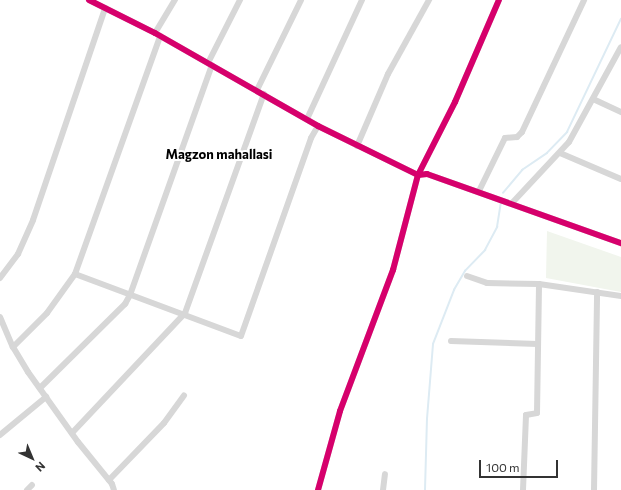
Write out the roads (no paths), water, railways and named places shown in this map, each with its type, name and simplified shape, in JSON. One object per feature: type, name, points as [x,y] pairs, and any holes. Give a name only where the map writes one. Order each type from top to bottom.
[{"type":"street","points":[[89,0],[158,35],[318,126],[418,175],[427,174],[513,202],[621,243]]},
{"type":"street","points":[[13,348],[47,313],[75,274],[158,35],[175,0]]},
{"type":"street","points":[[40,388],[125,304],[130,295],[210,64],[240,0]]},
{"type":"street","points":[[257,90],[301,0]]},
{"type":"street","points":[[307,119],[362,0]]},
{"type":"street","points":[[357,146],[392,68],[429,0]]},
{"type":"street","points":[[318,490],[340,411],[393,270],[418,175],[454,102],[498,0]]},
{"type":"street","points":[[479,191],[505,138],[517,137],[522,132],[584,0]]},
{"type":"street","points":[[0,278],[18,254],[33,220],[106,8]]},
{"type":"street","points":[[513,202],[547,163],[560,153],[593,99],[621,47]]},
{"type":"street","points":[[72,433],[185,313],[264,94]]},
{"type":"street","points":[[593,99],[621,112]]},
{"type":"street","points":[[75,274],[130,295],[185,313],[241,336],[311,138],[318,126]]},
{"type":"street","points":[[560,153],[621,179]]},
{"type":"street","points":[[467,276],[487,283],[539,284],[621,296]]},
{"type":"street","points":[[523,490],[526,415],[537,413],[539,284]]},
{"type":"street","points":[[594,490],[597,292]]},
{"type":"street","points":[[0,317],[13,348],[72,433],[109,480],[114,490]]},
{"type":"street","points":[[451,341],[538,344]]},
{"type":"street","points":[[109,480],[164,423],[184,395]]},
{"type":"street","points":[[0,435],[46,397]]},
{"type":"street","points":[[382,490],[385,474]]},
{"type":"street","points":[[27,490],[32,485]]},
{"type":"waterway","points":[[503,193],[522,170],[547,153],[567,132],[621,19]]},
{"type":"waterway","points":[[425,490],[427,419],[433,344],[454,290],[465,271],[485,250],[497,227],[501,203]]},
{"type":"district","name":"Magzon mahallasi","points":[[219,154]]}]
